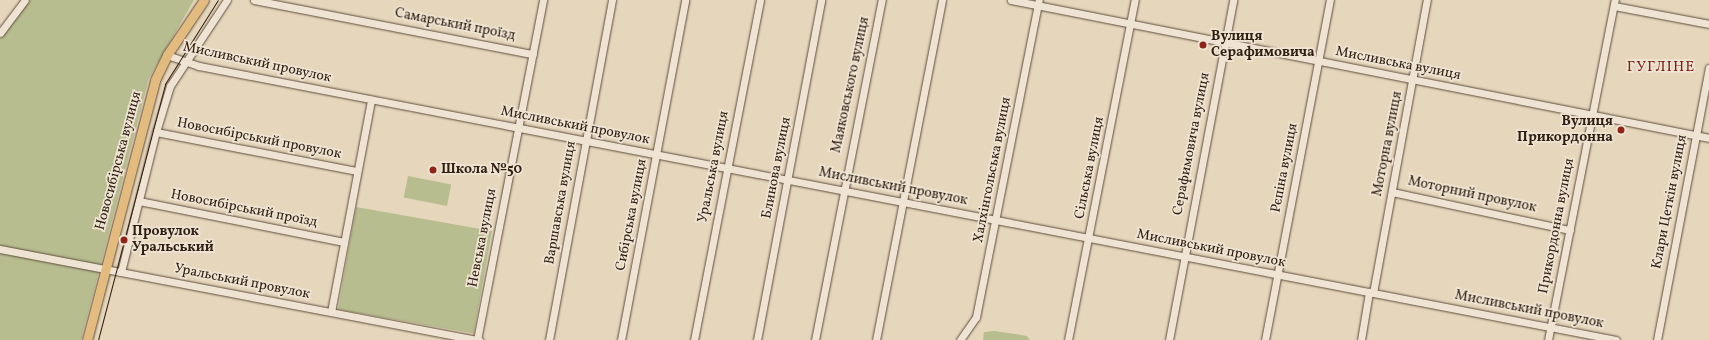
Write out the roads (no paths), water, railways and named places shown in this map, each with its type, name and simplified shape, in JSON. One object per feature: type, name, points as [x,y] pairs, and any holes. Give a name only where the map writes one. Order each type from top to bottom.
[{"type":"main road","name":"Новосибірська вулиця","points":[[87,340],[147,104],[167,55],[204,0]]},
{"type":"street","points":[[0,33],[25,0]]},
{"type":"street","name":"Новосибірська вулиця","points":[[121,272],[156,132],[170,86],[184,62],[227,0]]},
{"type":"street","name":"Самарський проїзд","points":[[254,0],[533,54]]},
{"type":"street","name":"Невська вулиця","points":[[477,340],[543,0]]},
{"type":"street","name":"Варшавська вулиця","points":[[549,340],[612,0]]},
{"type":"street","name":"Сибірська вулиця","points":[[621,340],[686,0]]},
{"type":"street","name":"Уральська вулиця","points":[[694,340],[760,0]]},
{"type":"street","name":"Блинова вулиця","points":[[757,340],[821,0]]},
{"type":"street","name":"Маяковського вулиця","points":[[815,340],[842,190],[882,0]]},
{"type":"street","points":[[876,340],[942,0]]},
{"type":"street","name":"Мисливська вулиця","points":[[1011,0],[1038,3],[1130,24],[1709,138]]},
{"type":"street","name":"Сільська вулиця","points":[[1068,340],[1090,238],[1135,0]]},
{"type":"street","name":"Серафимовича вулиця","points":[[1169,340],[1233,0]]},
{"type":"street","name":"Рєпіна вулиця","points":[[1265,340],[1330,0]]},
{"type":"street","name":"Моторна вулиця","points":[[1361,340],[1392,192],[1427,0]]},
{"type":"street","name":"Халхінгольська вулиця","points":[[960,340],[976,317],[1038,3]]},
{"type":"street","points":[[1614,3],[1709,24]]},
{"type":"street","name":"Прикордонна вулиця","points":[[1548,340],[1614,3]]},
{"type":"street","name":"Мисливський провулок","points":[[167,55],[184,62],[371,100],[1616,340]]},
{"type":"street","name":"Клари Цеткін вулиця","points":[[1657,340],[1709,68]]},
{"type":"street","points":[[331,312],[371,100]]},
{"type":"street","name":"Новосибірський провулок","points":[[156,132],[357,171]]},
{"type":"street","name":"Моторний провулок","points":[[1392,192],[1570,230]]},
{"type":"street","name":"Новосибірський проїзд","points":[[139,201],[344,242]]},
{"type":"street","name":"Уральський провулок","points":[[0,249],[477,340]]},
{"type":"tram line","points":[[98,340],[165,84],[218,0]]},
{"type":"place","name":"Вулиця Серафимовича","points":[[1203,45]]},
{"type":"place","name":"Вулиця Прикордонна","points":[[1621,130]]},
{"type":"place","name":"Школа №50","points":[[433,170]]},
{"type":"place","name":"Провулок Уральський","points":[[124,240]]},
{"type":"district","name":"ГУГЛІНЕ","points":[[1661,68]]}]
